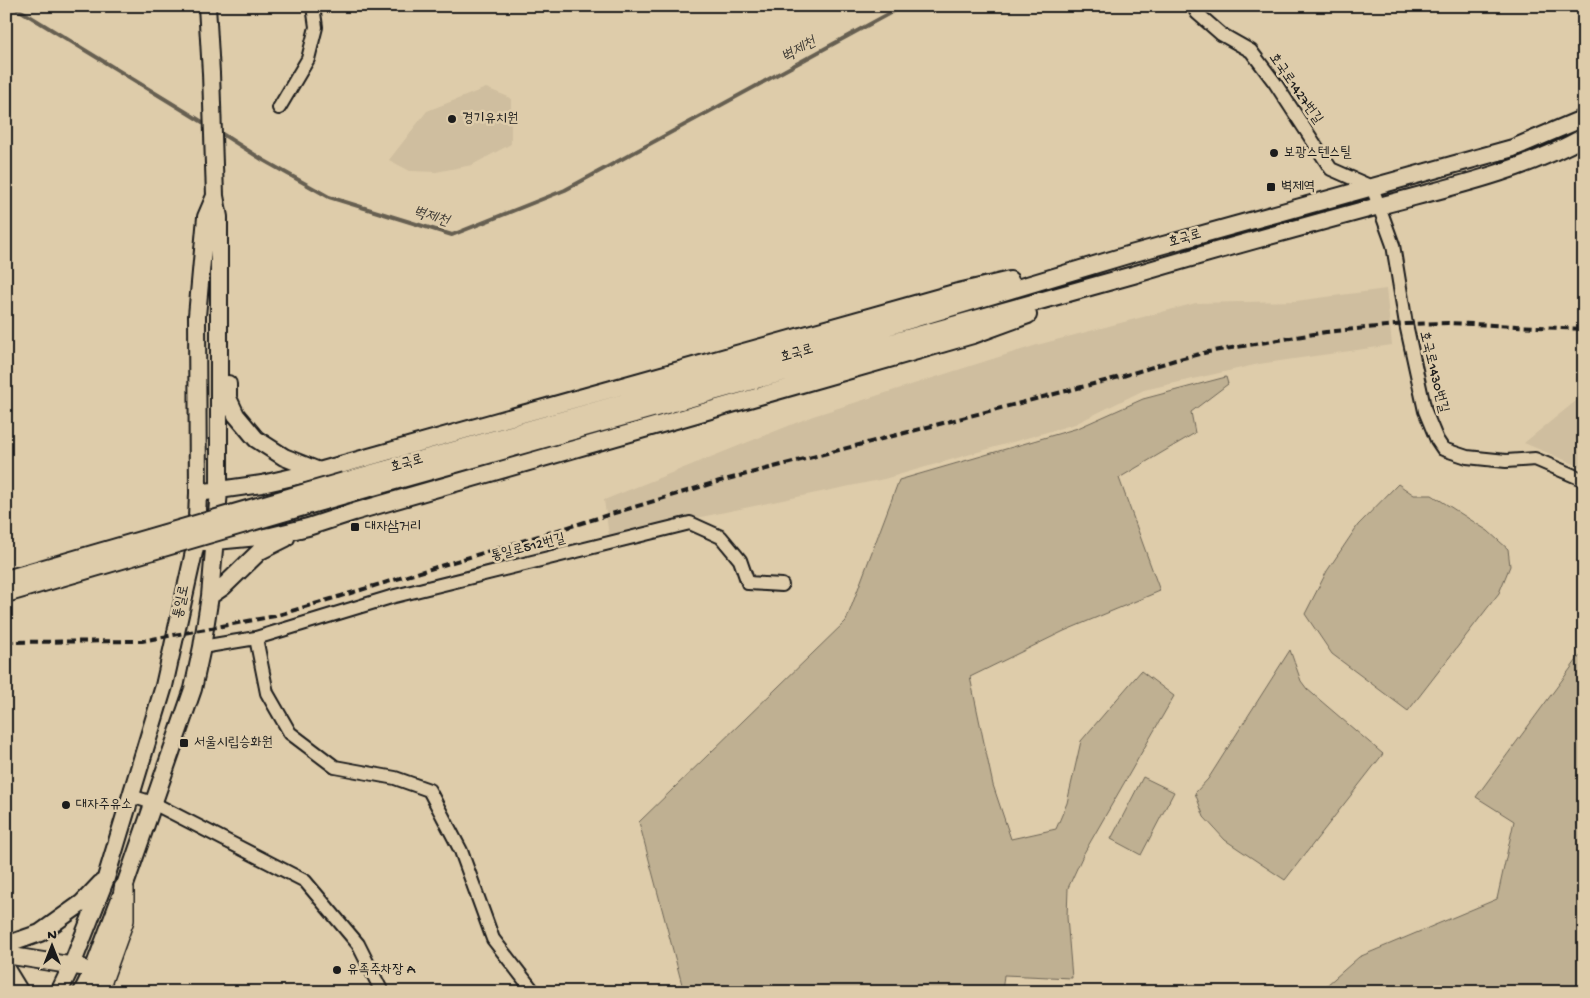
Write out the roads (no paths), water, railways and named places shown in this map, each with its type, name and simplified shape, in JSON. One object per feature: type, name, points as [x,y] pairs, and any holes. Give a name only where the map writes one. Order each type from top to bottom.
[{"type":"highway","points":[[98,992],[124,920],[124,888]]},
{"type":"main road","name":"통일로","points":[[82,992],[93,970],[124,888],[193,689],[210,596],[219,491],[219,217],[215,196],[207,6]]},
{"type":"main road","name":"호국로","points":[[6,594],[346,488],[1131,254],[1513,148],[1584,118]]},
{"type":"main road","name":"호국로","points":[[6,579],[1133,275],[1245,242],[1446,190],[1519,167],[1584,137]]},
{"type":"main road","name":"통일로","points":[[59,992],[72,965],[106,878],[164,686],[196,543],[198,493],[197,316],[206,217],[215,196]]},
{"type":"main road","points":[[198,493],[262,484],[319,471],[958,292],[1131,254]]},
{"type":"main road","points":[[196,543],[270,536],[308,527],[364,509],[973,335],[1111,286],[1133,275]]},
{"type":"main road","points":[[219,292],[228,325],[228,398],[236,415],[256,439],[284,457],[319,471]]},
{"type":"main road","points":[[308,527],[268,522],[263,508],[264,493],[319,471]]},
{"type":"main road","points":[[210,596],[223,587],[260,551],[308,527]]},
{"type":"main road","points":[[6,946],[40,934],[82,903],[106,878]]},
{"type":"main road","points":[[6,955],[93,970]]},
{"type":"main road","points":[[6,969],[20,992]]},
{"type":"street","points":[[279,108],[308,59],[316,27],[313,6]]},
{"type":"street","name":"호국로1427번길","points":[[1193,6],[1197,13],[1221,34],[1251,51],[1275,83],[1331,168],[1372,187]]},
{"type":"street","name":"호국로1430번길","points":[[1372,187],[1393,245],[1406,324],[1426,411],[1437,440],[1443,449],[1456,454],[1477,458],[1506,461],[1535,459],[1584,480]]},
{"type":"street","name":"통일로512번길","points":[[202,647],[256,638],[391,597],[690,523],[721,537],[740,560],[748,583],[782,584]]},
{"type":"street","points":[[256,638],[267,693],[290,733],[335,767],[395,778],[428,790],[461,850],[493,939],[534,992]]},
{"type":"street","points":[[131,796],[153,803],[305,881],[358,944],[382,992]]},
{"type":"waterway","name":"벽제천","points":[[13,6],[209,126]]},
{"type":"waterway","name":"벽제천","points":[[219,132],[263,160],[329,197],[452,235],[565,190],[903,6]]},
{"type":"railway","points":[[6,642],[142,641],[275,616],[720,481],[1120,377],[1208,352],[1326,332],[1406,324],[1448,323],[1584,329]]},
{"type":"place","name":"경기유치원","points":[[452,119]]},
{"type":"place","name":"보광스텐스틸","points":[[1274,153]]},
{"type":"place","name":"벽제역","points":[[1271,187]]},
{"type":"place","name":"대자삼거리","points":[[355,527]]},
{"type":"place","name":"서울시립승화원","points":[[184,743]]},
{"type":"place","name":"대자주유소","points":[[66,805]]},
{"type":"place","name":"유족주차장 A","points":[[337,970]]}]
